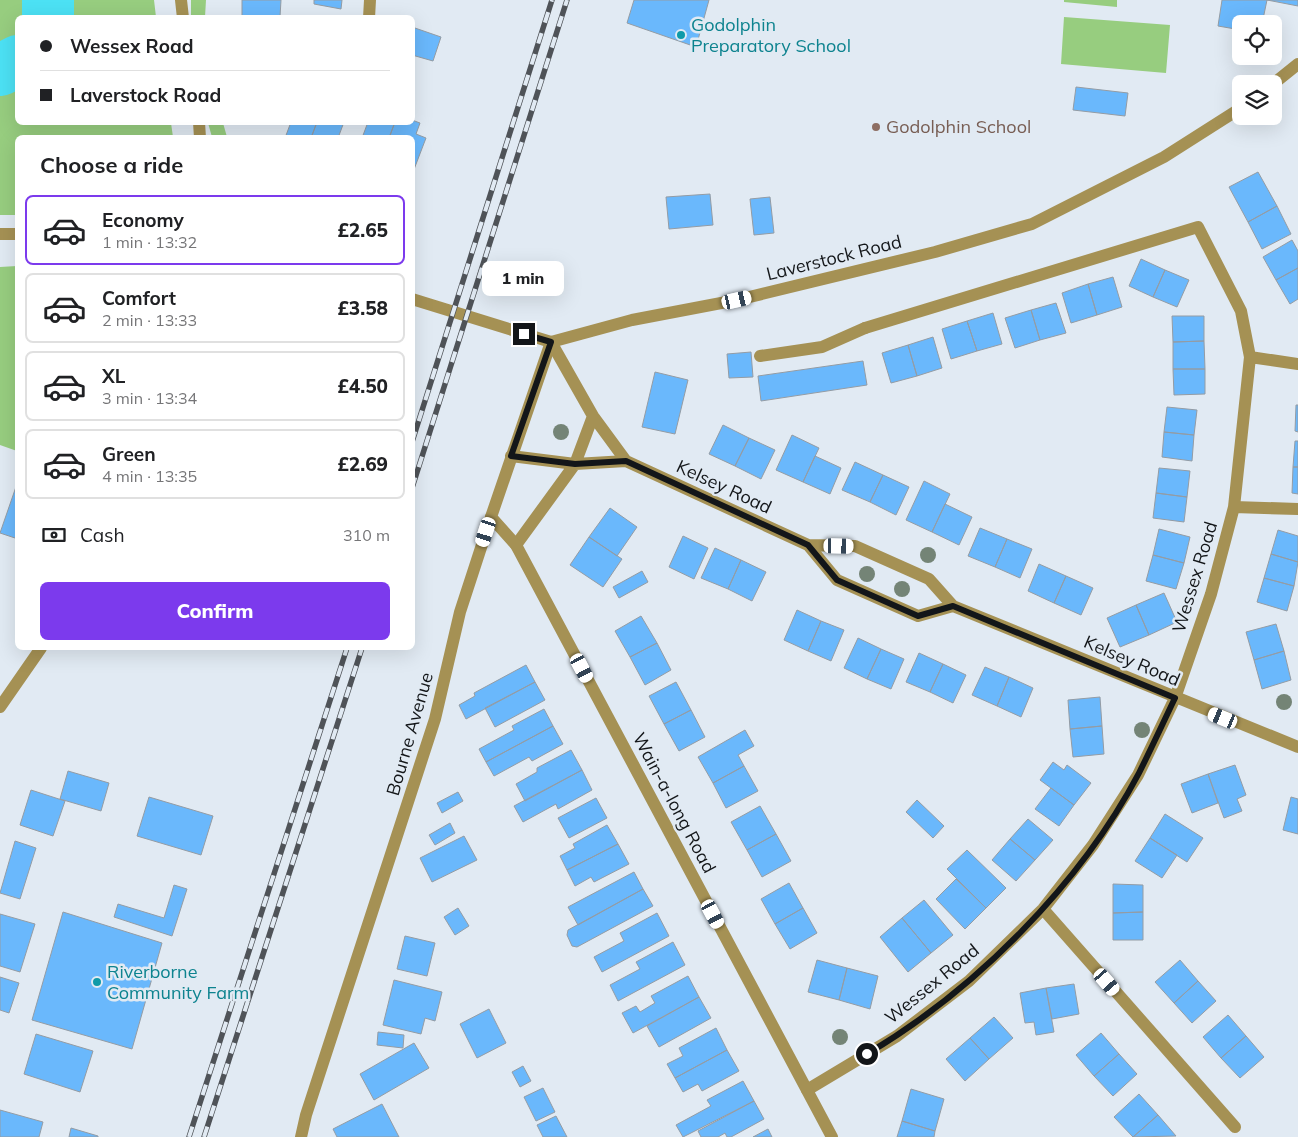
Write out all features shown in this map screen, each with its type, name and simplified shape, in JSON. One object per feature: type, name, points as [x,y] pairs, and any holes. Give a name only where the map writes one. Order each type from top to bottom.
[{"type":"street","points":[[181,0],[183,15]]},
{"type":"street","points":[[369,15],[370,0]]},
{"type":"street","points":[[1282,77],[1298,64]]},
{"type":"street","name":"Laverstock Road","points":[[551,342],[632,320],[737,300],[873,268],[1032,224],[1164,157],[1232,114]]},
{"type":"street","name":"Wessex Road","points":[[760,356],[822,347],[865,328],[1198,227],[1241,311],[1250,357],[1234,507],[1211,594],[1175,698],[1138,774],[1093,845],[1043,909],[961,987],[897,1036],[807,1090]]},
{"type":"street","points":[[0,234],[15,234]]},
{"type":"street","points":[[415,300],[551,342]]},
{"type":"street","name":"Kelsey Road","points":[[551,342],[593,416],[626,461]]},
{"type":"street","name":"Bourne Avenue","points":[[301,1137],[309,1105],[435,719],[460,612],[551,342]]},
{"type":"street","points":[[1250,357],[1298,364]]},
{"type":"street","points":[[516,545],[575,464],[593,416]]},
{"type":"street","name":"Kelsey Road","points":[[511,456],[575,464],[626,461],[808,545],[854,546],[929,579],[953,606],[1298,747]]},
{"type":"street","points":[[1234,507],[1298,509]]},
{"type":"street","name":"Wain-a-long Road","points":[[491,517],[516,545],[832,1137]]},
{"type":"street","name":"Kelsey Road","points":[[808,545],[837,580],[918,616],[953,606]]},
{"type":"street","points":[[0,707],[40,650]]},
{"type":"street","points":[[1043,909],[1235,1127]]},
{"type":"green space","points":[[0,0],[154,0],[156,15],[15,15],[15,125],[171,125],[173,135],[15,135],[15,215],[0,215]]},
{"type":"green space","points":[[191,0],[206,0],[205,15],[191,15]]},
{"type":"green space","points":[[1064,0],[1117,0],[1117,7],[1064,2]]},
{"type":"green space","points":[[1064,17],[1170,25],[1166,73],[1061,64]]},
{"type":"green space","points":[[209,125],[224,125],[226,135],[211,135]]},
{"type":"green space","points":[[15,266],[15,450],[0,445],[0,267]]},
{"type":"building","points":[[242,0],[281,0],[280,15],[242,15]]},
{"type":"building","points":[[314,0],[342,0],[341,9],[314,4]]},
{"type":"building","name":"Godolphin Preparatory School","points":[[634,0],[709,0],[696,47],[627,23]]},
{"type":"building","points":[[1222,0],[1267,0],[1264,15],[1232,15],[1232,28],[1218,26]]},
{"type":"building","points":[[1267,0],[1298,0],[1298,6]]},
{"type":"building","points":[[415,28],[441,37],[433,61],[415,56]]},
{"type":"building","points":[[1076,87],[1128,93],[1125,116],[1073,110]]},
{"type":"building","points":[[415,121],[420,123],[416,134],[426,138],[415,167],[415,135],[390,135],[394,125],[415,125]]},
{"type":"building","points":[[290,125],[316,125],[312,135],[286,135]]},
{"type":"building","points":[[316,125],[343,125],[339,135],[312,135]]},
{"type":"building","points":[[367,125],[394,125],[390,135],[363,135]]},
{"type":"building","points":[[1258,172],[1277,206],[1248,222],[1229,187]]},
{"type":"building","points":[[710,194],[713,225],[669,229],[666,197]]},
{"type":"building","points":[[770,197],[774,233],[754,235],[750,199]]},
{"type":"building","points":[[1277,206],[1291,234],[1262,249],[1248,222]]},
{"type":"building","points":[[1292,240],[1298,251],[1298,268],[1276,280],[1263,257]]},
{"type":"building","points":[[1141,259],[1165,270],[1153,297],[1129,286]]},
{"type":"building","points":[[1298,268],[1298,299],[1290,304],[1276,280]]},
{"type":"building","points":[[1165,270],[1189,280],[1177,307],[1153,297]]},
{"type":"building","points":[[1113,277],[1122,307],[1097,315],[1088,284]]},
{"type":"building","points":[[1088,284],[1097,315],[1071,323],[1062,293]]},
{"type":"building","points":[[1056,303],[1066,333],[1040,340],[1031,310]]},
{"type":"building","points":[[1031,310],[1040,340],[1015,348],[1005,318]]},
{"type":"building","points":[[993,313],[1002,344],[977,351],[967,321]]},
{"type":"building","points":[[1172,316],[1204,316],[1204,341],[1173,342]]},
{"type":"building","points":[[967,321],[977,351],[951,359],[942,329]]},
{"type":"building","points":[[933,337],[942,368],[917,376],[908,345]]},
{"type":"building","points":[[1204,341],[1205,369],[1173,369],[1173,342]]},
{"type":"building","points":[[908,345],[917,376],[891,383],[882,353]]},
{"type":"building","points":[[751,352],[753,377],[729,378],[727,354]]},
{"type":"building","points":[[863,361],[867,385],[761,401],[758,376]]},
{"type":"building","points":[[1173,369],[1205,369],[1205,394],[1174,395]]},
{"type":"building","points":[[655,372],[688,380],[675,434],[642,427]]},
{"type":"building","points":[[1296,405],[1298,405],[1298,432],[1295,431]]},
{"type":"building","points":[[1167,407],[1197,410],[1194,435],[1164,432]]},
{"type":"building","points":[[723,425],[749,438],[735,466],[709,454]]},
{"type":"building","points":[[1164,432],[1194,435],[1192,461],[1162,457]]},
{"type":"building","points":[[792,435],[819,448],[803,482],[776,470]]},
{"type":"building","points":[[749,438],[775,450],[761,479],[735,466]]},
{"type":"building","points":[[1295,441],[1298,441],[1298,467],[1293,467]]},
{"type":"building","points":[[815,456],[841,468],[830,494],[803,482]]},
{"type":"building","points":[[855,462],[883,475],[870,502],[842,490]]},
{"type":"building","points":[[1293,467],[1298,467],[1298,494],[1292,493]]},
{"type":"building","points":[[1159,468],[1190,471],[1187,497],[1156,493]]},
{"type":"building","points":[[883,475],[909,487],[896,515],[870,502]]},
{"type":"building","points":[[924,481],[950,494],[932,532],[906,520]]},
{"type":"building","points":[[15,490],[15,538],[0,533]]},
{"type":"building","points":[[1156,493],[1187,497],[1184,522],[1153,518]]},
{"type":"building","points":[[945,504],[972,517],[959,545],[932,532]]},
{"type":"building","points":[[610,508],[637,527],[617,556],[589,537]]},
{"type":"building","points":[[980,528],[1007,539],[995,567],[968,556]]},
{"type":"building","points":[[1159,529],[1190,537],[1184,563],[1153,555]]},
{"type":"building","points":[[1278,530],[1298,536],[1298,562],[1271,554]]},
{"type":"building","points":[[683,536],[708,548],[694,579],[669,567]]},
{"type":"building","points":[[589,537],[622,559],[603,587],[570,565]]},
{"type":"building","points":[[1007,539],[1032,549],[1020,578],[995,567]]},
{"type":"building","points":[[715,548],[741,560],[728,589],[701,578]]},
{"type":"building","points":[[1271,554],[1298,562],[1294,586],[1264,578]]},
{"type":"building","points":[[1153,555],[1184,563],[1176,589],[1146,581]]},
{"type":"building","points":[[741,560],[766,572],[752,601],[728,589]]},
{"type":"building","points":[[1039,564],[1066,576],[1054,603],[1028,591]]},
{"type":"building","points":[[642,571],[648,582],[619,598],[613,587]]},
{"type":"building","points":[[1066,576],[1093,588],[1081,615],[1054,603]]},
{"type":"building","points":[[1264,578],[1294,586],[1287,611],[1257,602]]},
{"type":"building","points":[[1164,593],[1177,622],[1149,635],[1136,605]]},
{"type":"building","points":[[1136,605],[1149,635],[1120,647],[1107,618]]},
{"type":"building","points":[[797,610],[821,621],[808,651],[784,640]]},
{"type":"building","points":[[641,616],[657,643],[630,657],[615,631]]},
{"type":"building","points":[[821,621],[844,630],[831,661],[808,651]]},
{"type":"building","points":[[1276,624],[1284,651],[1254,660],[1246,632]]},
{"type":"building","points":[[858,638],[881,649],[867,679],[844,668]]},
{"type":"building","points":[[657,643],[671,670],[645,685],[630,657]]},
{"type":"building","points":[[881,649],[904,659],[891,689],[867,679]]},
{"type":"building","points":[[1284,651],[1291,680],[1262,689],[1254,660]]},
{"type":"building","points":[[919,653],[943,664],[930,692],[906,682]]},
{"type":"building","points":[[943,664],[966,675],[953,703],[930,692]]},
{"type":"building","points":[[526,665],[535,682],[466,719],[459,705],[475,696],[474,693]]},
{"type":"building","points":[[985,667],[1009,677],[997,706],[972,695]]},
{"type":"building","points":[[1009,677],[1033,688],[1021,717],[997,706]]},
{"type":"building","points":[[535,682],[545,700],[495,727],[485,708]]},
{"type":"building","points":[[676,682],[691,710],[664,724],[649,696]]},
{"type":"building","points":[[1100,697],[1102,726],[1070,729],[1068,700]]},
{"type":"building","points":[[544,709],[553,726],[486,762],[479,749],[514,730],[512,726]]},
{"type":"building","points":[[691,710],[705,737],[679,751],[664,724]]},
{"type":"building","points":[[553,726],[563,744],[532,761],[529,757],[494,776],[486,762]]},
{"type":"building","points":[[1102,726],[1104,754],[1073,757],[1070,729]]},
{"type":"building","points":[[745,730],[754,746],[738,755],[744,766],[713,783],[698,757]]},
{"type":"building","points":[[571,750],[582,770],[525,801],[516,784],[537,772],[537,768]]},
{"type":"building","points":[[1053,762],[1064,770],[1067,765],[1091,783],[1074,805],[1040,780]]},
{"type":"building","points":[[1235,765],[1246,795],[1237,799],[1242,811],[1224,818],[1208,774]]},
{"type":"building","points":[[744,766],[758,791],[726,808],[713,783]]},
{"type":"building","points":[[582,770],[592,790],[558,809],[556,804],[523,822],[514,806]]},
{"type":"building","points":[[68,771],[109,783],[101,811],[60,799]]},
{"type":"building","points":[[1208,774],[1218,803],[1192,813],[1181,784]]},
{"type":"building","points":[[1051,788],[1074,805],[1059,826],[1035,809]]},
{"type":"building","points":[[31,790],[65,801],[53,836],[20,825]]},
{"type":"building","points":[[458,792],[463,801],[442,813],[437,803]]},
{"type":"building","points":[[149,797],[213,816],[201,855],[137,836]]},
{"type":"building","points":[[1291,797],[1298,799],[1298,834],[1283,830]]},
{"type":"building","points":[[596,798],[607,818],[569,838],[558,818]]},
{"type":"building","points":[[917,800],[944,826],[933,838],[906,812]]},
{"type":"building","points":[[760,806],[776,834],[747,850],[731,822]]},
{"type":"building","points":[[1165,814],[1203,838],[1187,862],[1150,838]]},
{"type":"building","points":[[1028,819],[1053,840],[1035,860],[1010,839]]},
{"type":"building","points":[[450,823],[455,833],[435,845],[429,835]]},
{"type":"building","points":[[607,825],[618,844],[567,870],[560,856],[575,848],[573,844]]},
{"type":"building","points":[[776,834],[791,861],[762,877],[747,850]]},
{"type":"building","points":[[464,836],[477,860],[432,882],[420,858]]},
{"type":"building","points":[[1150,838],[1177,855],[1162,878],[1135,861]]},
{"type":"building","points":[[1010,839],[1035,860],[1016,881],[992,860]]},
{"type":"building","points":[[15,841],[36,848],[20,899],[0,893]]},
{"type":"building","points":[[618,844],[629,864],[594,882],[591,877],[575,886],[567,870]]},
{"type":"building","points":[[967,850],[1006,888],[986,908],[947,869]]},
{"type":"building","points":[[634,872],[643,889],[578,925],[568,907]]},
{"type":"building","points":[[956,879],[986,908],[965,929],[936,899]]},
{"type":"building","points":[[789,883],[803,908],[775,924],[761,899]]},
{"type":"building","points":[[1113,884],[1143,885],[1143,912],[1113,913]]},
{"type":"building","points":[[174,885],[187,889],[172,936],[114,917],[118,904],[164,918]]},
{"type":"building","points":[[643,889],[653,906],[577,947],[572,946],[567,935],[568,930]]},
{"type":"building","points":[[924,900],[953,935],[931,953],[902,918]]},
{"type":"building","points":[[458,908],[469,926],[455,935],[444,917]]},
{"type":"building","points":[[803,908],[817,933],[790,949],[775,924]]},
{"type":"building","name":"Riverborne Community Farm","points":[[63,912],[162,943],[132,1049],[32,1020]]},
{"type":"building","points":[[1143,912],[1143,940],[1113,940],[1113,913]]},
{"type":"building","points":[[657,913],[669,936],[602,972],[594,957],[624,941],[620,933]]},
{"type":"building","points":[[0,914],[35,924],[20,972],[0,966]]},
{"type":"building","points":[[902,918],[931,953],[908,972],[880,937]]},
{"type":"building","points":[[405,936],[435,943],[427,976],[397,969]]},
{"type":"building","points":[[673,942],[685,965],[618,1001],[610,985],[640,969],[636,962]]},
{"type":"building","points":[[817,960],[847,968],[839,1000],[808,992]]},
{"type":"building","points":[[1180,960],[1198,981],[1174,1003],[1155,982]]},
{"type":"building","points":[[847,968],[878,976],[870,1009],[839,1000]]},
{"type":"building","points":[[688,976],[699,997],[633,1033],[622,1013],[636,1006],[640,1012],[655,1003],[651,996]]},
{"type":"building","points":[[0,977],[19,983],[9,1013],[0,1010]]},
{"type":"building","points":[[394,980],[442,992],[435,1021],[425,1018],[421,1034],[383,1025]]},
{"type":"building","points":[[1198,981],[1216,1001],[1192,1023],[1174,1003]]},
{"type":"building","points":[[1074,984],[1079,1014],[1052,1019],[1046,988]]},
{"type":"building","points":[[1046,988],[1054,1032],[1036,1035],[1034,1022],[1025,1023],[1020,993]]},
{"type":"building","points":[[699,997],[711,1018],[659,1047],[647,1026]]},
{"type":"building","points":[[489,1009],[506,1043],[477,1058],[460,1024]]},
{"type":"building","points":[[1228,1015],[1246,1036],[1221,1058],[1203,1037]]},
{"type":"building","points":[[994,1017],[1013,1038],[989,1059],[970,1038]]},
{"type":"building","points":[[716,1028],[727,1050],[675,1078],[667,1064],[683,1056],[679,1048]]},
{"type":"building","points":[[378,1032],[404,1035],[403,1048],[377,1045]]},
{"type":"building","points":[[1101,1033],[1119,1054],[1094,1076],[1076,1055]]},
{"type":"building","points":[[36,1034],[93,1051],[80,1092],[24,1074]]},
{"type":"building","points":[[1246,1036],[1264,1057],[1240,1078],[1221,1058]]},
{"type":"building","points":[[970,1038],[989,1059],[965,1081],[946,1059]]},
{"type":"building","points":[[414,1043],[429,1068],[374,1100],[360,1074]]},
{"type":"building","points":[[727,1050],[739,1071],[702,1091],[698,1084],[683,1092],[675,1078]]},
{"type":"building","points":[[1119,1054],[1137,1074],[1113,1096],[1094,1076]]},
{"type":"building","points":[[523,1066],[531,1081],[520,1087],[512,1072]]},
{"type":"building","points":[[743,1081],[754,1101],[683,1137],[676,1125],[711,1106],[707,1100]]},
{"type":"building","points":[[543,1088],[555,1112],[536,1121],[524,1097]]},
{"type":"building","points":[[911,1089],[944,1099],[935,1131],[902,1121]]},
{"type":"building","points":[[1139,1094],[1158,1115],[1133,1137],[1114,1117]]},
{"type":"building","points":[[754,1101],[764,1119],[731,1137],[727,1137],[725,1133],[718,1137],[701,1137],[698,1131]]},
{"type":"building","points":[[382,1104],[399,1137],[337,1137],[333,1129]]},
{"type":"building","points":[[0,1110],[43,1122],[39,1137],[0,1137]]},
{"type":"building","points":[[1158,1115],[1176,1136],[1133,1137]]},
{"type":"building","points":[[556,1116],[567,1137],[543,1137],[537,1125]]},
{"type":"building","points":[[902,1121],[935,1131],[934,1137],[897,1137]]},
{"type":"building","points":[[71,1128],[98,1136],[98,1137],[69,1137]]},
{"type":"building","points":[[768,1129],[772,1137],[753,1137]]},
{"type":"waterway","points":[[48,0],[48,15]]},
{"type":"waterway","points":[[0,70],[15,62]]},
{"type":"railway","points":[[415,433],[552,0]]},
{"type":"railway","points":[[415,479],[567,0]]},
{"type":"railway","points":[[189,1137],[346,650]]},
{"type":"railway","points":[[204,1137],[361,650]]},
{"type":"place","name":"Godolphin Preparatory School","points":[[681,35]]},
{"type":"place","name":"Godolphin School","points":[[876,127]]},
{"type":"place","name":"Riverborne Community Farm","points":[[97,982]]},
{"type":"route","points":[[524,334],[551,342],[511,456],[575,464],[626,461],[808,545],[837,580],[918,616],[953,606],[1175,698],[1138,774],[1093,845],[1043,909],[968,981],[897,1036],[867,1054]]}]
